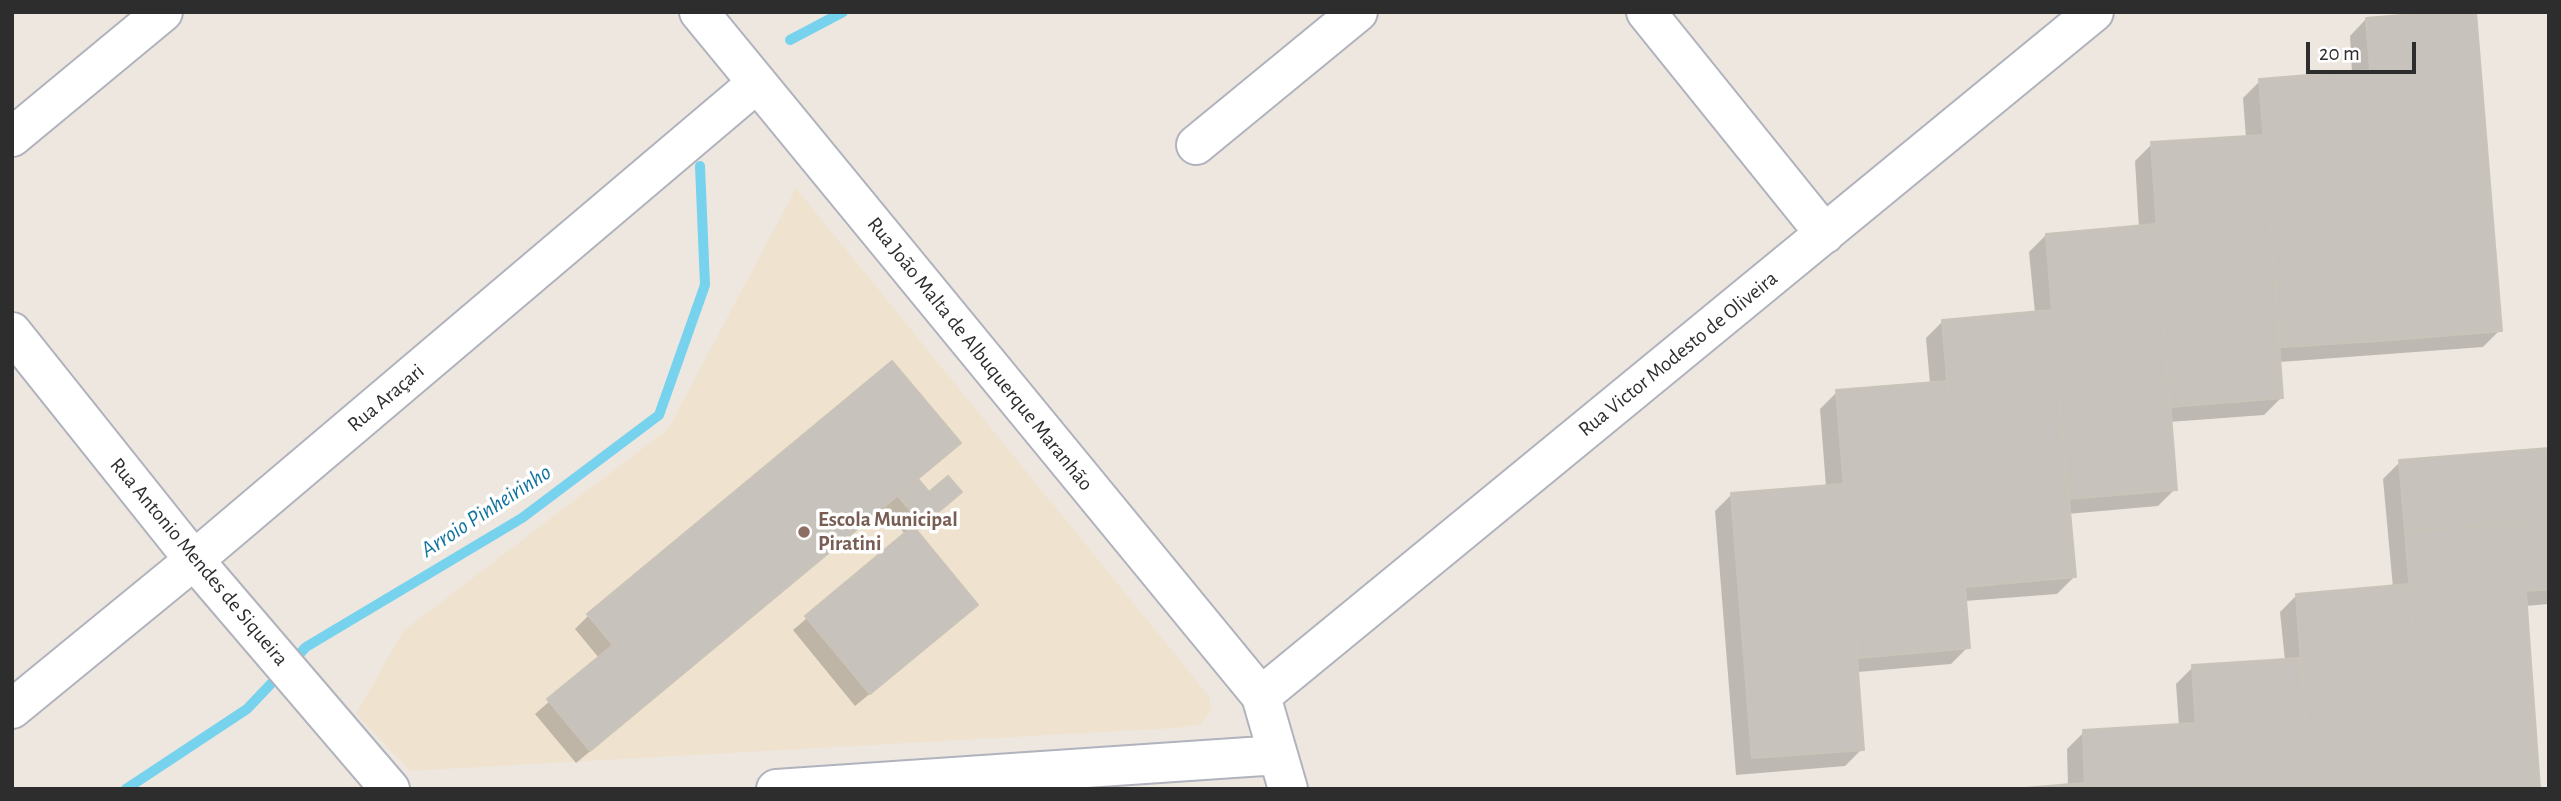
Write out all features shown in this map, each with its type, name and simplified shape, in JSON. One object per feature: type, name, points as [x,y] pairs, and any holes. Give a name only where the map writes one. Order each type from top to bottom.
[{"type":"street","points":[[12,137],[163,12]]},
{"type":"street","name":"Rua João Malta de Albuquerque Maranhão","points":[[699,12],[1261,696]]},
{"type":"street","points":[[1196,145],[1358,12]]},
{"type":"street","points":[[1646,12],[1825,234]]},
{"type":"street","name":"Rua Victor Modesto de Oliveira","points":[[1261,696],[2094,12]]},
{"type":"street","name":"Rua Araçari","points":[[12,709],[194,560],[757,83]]},
{"type":"street","name":"Rua Antonio Mendes de Siqueira","points":[[12,332],[194,560],[390,789]]},
{"type":"street","points":[[776,789],[1283,772],[1261,696]]},
{"type":"shaded area","name":"Escola Municipal Piratini","points":[[796,188],[1209,696],[1211,710],[1201,724],[1175,728],[410,771],[356,714],[404,630],[668,429]]},
{"type":"building","points":[[2437,12],[2476,12],[2502,331],[2392,340],[2366,18]]},
{"type":"building","points":[[2370,70],[2392,340],[2281,347],[2259,79]]},
{"type":"building","points":[[2264,135],[2283,398],[2169,407],[2151,142]]},
{"type":"building","points":[[2156,224],[2177,490],[2067,499],[2046,234]]},
{"type":"building","points":[[2052,310],[2076,577],[1965,587],[1942,320]]},
{"type":"building","points":[[892,361],[961,443],[590,751],[547,699],[613,645],[587,614]]},
{"type":"building","points":[[1948,381],[1970,648],[1858,658],[1836,390]]},
{"type":"building","points":[[2549,448],[2549,589],[2526,591],[2521,523],[2405,531],[2399,460]]},
{"type":"building","points":[[948,476],[962,492],[923,525],[898,496],[918,479],[929,492]]},
{"type":"building","points":[[1844,484],[1864,750],[1752,758],[1731,493]]},
{"type":"building","points":[[2521,523],[2540,789],[2426,789],[2405,531]]},
{"type":"building","points":[[913,526],[978,605],[870,694],[805,616]]},
{"type":"building","points":[[2410,584],[2426,789],[2310,789],[2296,594]]},
{"type":"building","points":[[2302,658],[2310,789],[2200,789],[2192,665]]},
{"type":"building","points":[[2196,723],[2200,789],[2085,789],[2083,730]]},
{"type":"building","points":[[2084,783],[2085,789],[2012,789]]},
{"type":"waterway","name":"Arroio Pinheirinho","points":[[790,40],[843,12]]},
{"type":"waterway","name":"Arroio Pinheirinho","points":[[126,789],[247,709],[306,647],[522,518],[659,415],[705,285],[700,166]]},
{"type":"place","name":"Escola Municipal Piratini","points":[[804,532]]}]
